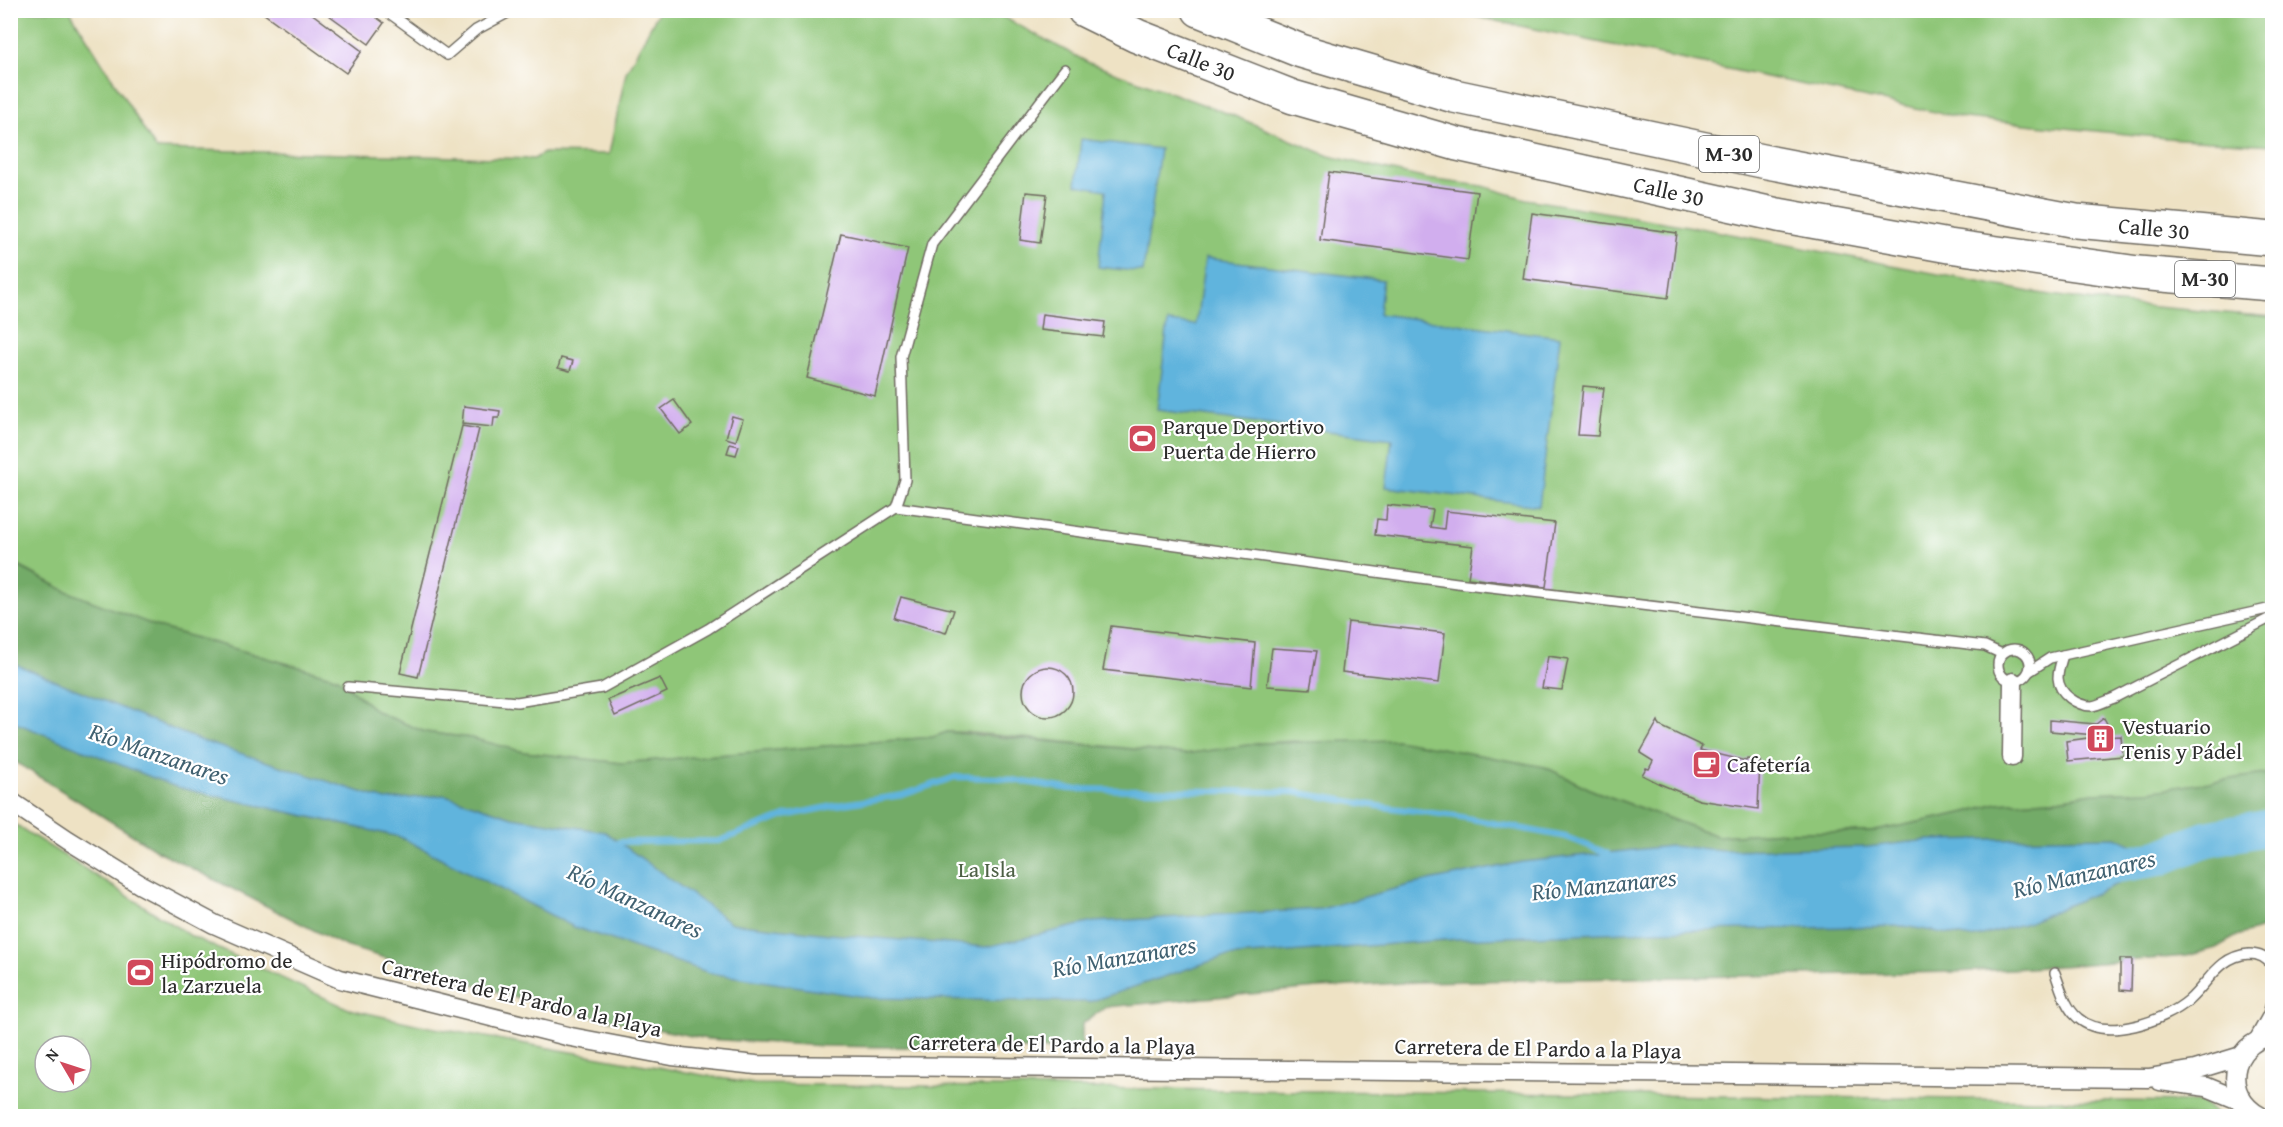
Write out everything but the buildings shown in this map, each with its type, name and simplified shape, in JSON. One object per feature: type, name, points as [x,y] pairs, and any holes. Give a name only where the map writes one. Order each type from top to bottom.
[{"type":"highway","name":"Calle 30","points":[[1084,10],[1137,36],[1293,97],[1456,144],[1778,215],[1949,246],[2138,273],[2272,284]]},
{"type":"highway","name":"Calle 30","points":[[1199,10],[1301,51],[1454,96],[1762,161],[2076,221],[2272,239]]},
{"type":"highway","points":[[2138,273],[2198,298],[2272,306]]},
{"type":"street","points":[[2012,757],[2013,682]]},
{"type":"street","name":"Carretera de El Pardo a la Playa","points":[[10,801],[141,885],[214,924],[340,980],[571,1038],[672,1056],[756,1065],[2149,1078],[2195,1070],[2246,1050],[2272,1036]]},
{"type":"street","points":[[2241,1101],[2235,1079],[2246,1050]]},
{"type":"street","name":"Carretera de El Pardo a la Playa","points":[[2149,1078],[2175,1084],[2207,1087],[2241,1101],[2253,1113],[2260,1116]]},
{"type":"lane","points":[[385,10],[447,55],[476,30],[513,10]]},
{"type":"lane","points":[[348,687],[517,702],[602,688],[708,629],[896,507],[904,480],[900,357],[932,244],[1065,69]]},
{"type":"lane","points":[[896,507],[1469,585],[1985,646],[2002,654]]},
{"type":"lane","points":[[2030,671],[2030,660],[2022,651],[2012,649],[2002,654],[1997,663],[2003,678],[2013,682],[2023,679],[2030,671],[2050,658],[2272,608]]},
{"type":"lane","points":[[2063,655],[2059,673],[2061,687],[2065,693],[2079,703],[2094,706],[2272,616]]},
{"type":"lane","points":[[2055,973],[2066,1002],[2076,1017],[2094,1028],[2116,1028],[2157,1019],[2188,1001],[2216,969],[2232,957],[2252,954],[2262,956],[2272,966]]},
{"type":"lane","points":[[2246,1050],[2268,1014],[2272,1000]]},
{"type":"green space","name":"Parque Deportivo Puerta de Hierro","points":[[11,11],[70,11],[156,149],[534,159],[544,153],[609,154],[626,72],[659,11],[992,11],[1089,63],[1232,115],[1329,156],[1427,179],[1483,186],[1526,199],[1705,229],[2031,292],[2108,303],[2272,317],[2272,773],[2151,791],[2093,793],[2052,800],[1997,803],[1967,812],[1871,832],[1785,832],[1717,836],[1594,791],[1545,767],[1294,741],[1185,754],[947,732],[933,737],[621,763],[524,752],[471,738],[425,732],[377,712],[338,678],[161,628],[66,591],[11,562]]},
{"type":"green space","points":[[1448,11],[2272,11],[2272,145],[2166,138],[1964,118]]},
{"type":"green space","name":"La Isla","points":[[10,562],[66,591],[161,628],[338,678],[377,712],[425,732],[471,738],[524,752],[621,763],[933,737],[947,732],[1185,754],[1263,743],[1397,740],[1545,767],[1594,791],[1717,836],[1785,832],[1871,832],[1967,812],[1997,803],[2052,800],[2093,793],[2148,791],[2272,773],[2272,925],[2237,936],[2216,948],[2187,956],[2062,966],[1957,972],[1418,982],[1318,988],[1106,1007],[1082,1024],[1082,1050],[824,1046],[707,1039],[554,1009],[345,946],[158,851],[11,759]]},
{"type":"green space","name":"Hipódromo de la Zarzuela","points":[[11,822],[191,936],[349,1009],[429,1027],[754,1084],[2202,1102],[2218,1116],[11,1116]]},
{"type":"water","points":[[1081,139],[1160,149],[1143,272],[1098,267],[1106,190],[1076,185]]},
{"type":"water","points":[[1205,258],[1383,280],[1379,314],[1560,337],[1539,506],[1386,487],[1392,439],[1157,410],[1168,322],[1196,325]]},
{"type":"water","points":[[10,662],[199,740],[386,800],[445,795],[512,817],[605,832],[731,923],[829,934],[986,947],[1093,922],[1321,909],[1409,885],[1522,862],[1670,846],[1723,850],[1867,847],[1929,840],[2116,837],[2159,858],[2117,884],[2027,923],[1971,938],[1904,926],[1652,931],[1459,939],[1223,957],[1089,1002],[872,998],[710,973],[574,927],[400,837],[176,787],[11,721]]},
{"type":"waterway","points":[[619,842],[719,841],[785,816],[903,795],[955,777],[1000,778],[1069,789],[1294,792],[1456,816],[1566,837],[1607,853]]},
{"type":"waterway","name":"Río Manzanares","points":[[2111,866],[2159,858],[2206,839],[2272,827]]},
{"type":"place","name":"Parque Deportivo Puerta de Hierro","points":[[1142,439]]},
{"type":"place","name":"Vestuario Tenis y Pádel","points":[[2101,739]]},
{"type":"place","name":"Cafetería","points":[[1706,764]]},
{"type":"place","name":"Hipódromo de la Zarzuela","points":[[140,973]]}]
